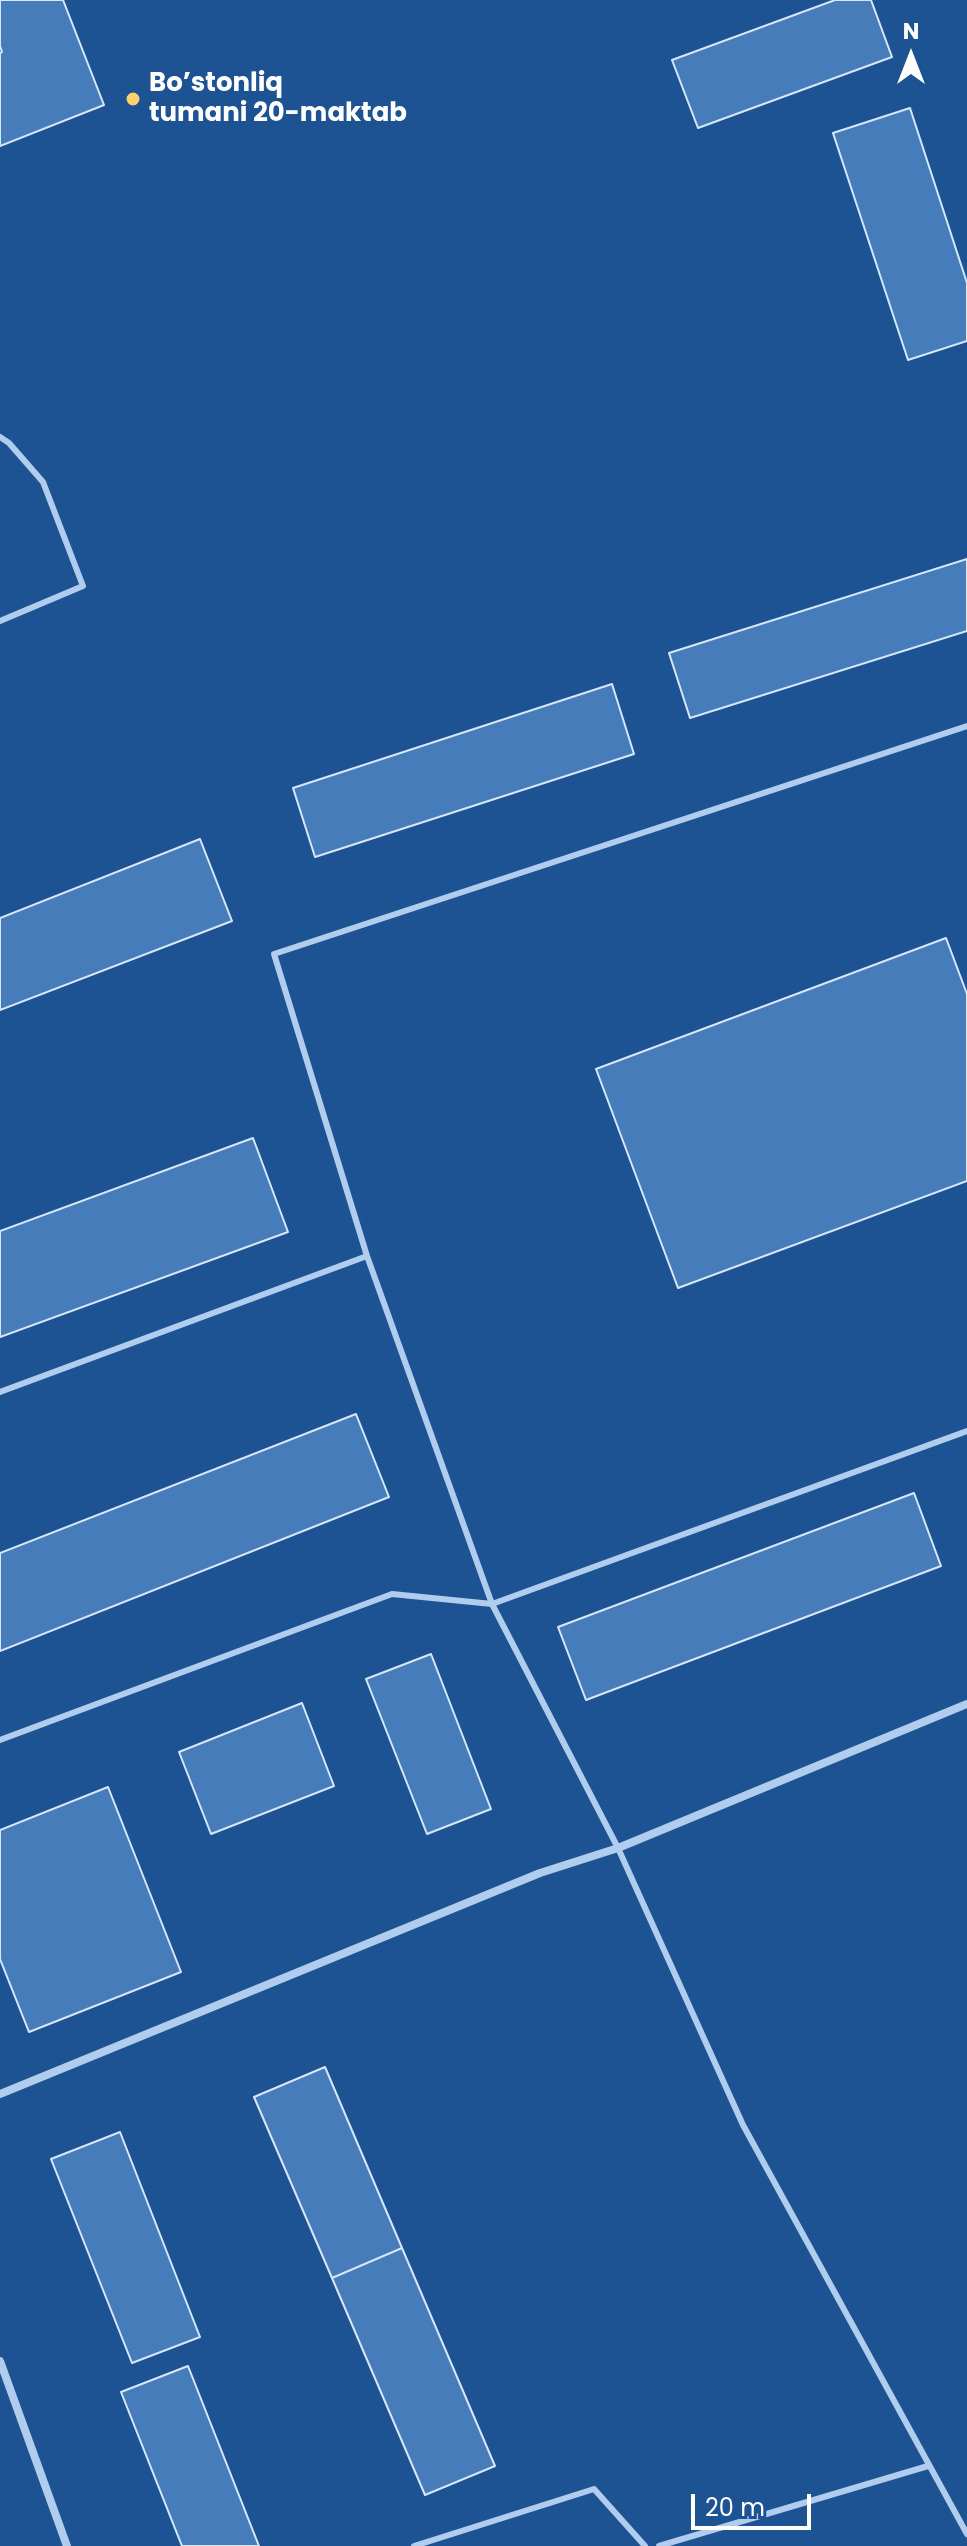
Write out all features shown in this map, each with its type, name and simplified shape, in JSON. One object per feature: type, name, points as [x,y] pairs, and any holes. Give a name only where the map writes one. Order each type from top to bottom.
[{"type":"street","points":[[0,2094],[540,1873],[618,1848],[967,1704]]},
{"type":"street","points":[[0,2361],[67,2546]]},
{"type":"lane","points":[[0,437],[43,482],[83,586],[0,621]]},
{"type":"lane","points":[[967,726],[274,954],[367,1256],[492,1604],[618,1848],[743,2125],[967,2534]]},
{"type":"lane","points":[[0,1392],[367,1256]]},
{"type":"lane","points":[[0,1740],[392,1594],[492,1604],[967,1431]]},
{"type":"lane","points":[[659,2546],[928,2466]]},
{"type":"lane","points":[[414,2546],[594,2489],[645,2546]]},
{"type":"building","points":[[0,0],[63,0],[104,105],[0,146]]},
{"type":"building","points":[[835,0],[871,0],[892,57],[698,128],[672,60]]},
{"type":"building","points":[[910,108],[967,283],[967,341],[908,360],[833,133]]},
{"type":"building","points":[[967,559],[967,631],[690,718],[669,653]]},
{"type":"building","points":[[612,684],[634,754],[315,857],[293,788]]},
{"type":"building","points":[[200,839],[232,921],[0,1010],[0,918]]},
{"type":"building","points":[[946,938],[967,994],[967,1181],[678,1288],[596,1069]]},
{"type":"building","points":[[253,1138],[288,1232],[0,1337],[0,1231]]},
{"type":"building","points":[[356,1414],[389,1497],[0,1651],[0,1553]]},
{"type":"building","points":[[914,1493],[941,1566],[586,1700],[558,1627]]},
{"type":"building","points":[[431,1654],[491,1809],[427,1834],[366,1679]]},
{"type":"building","points":[[302,1703],[334,1786],[211,1834],[179,1752]]},
{"type":"building","points":[[108,1787],[181,1972],[29,2032],[0,1959],[0,1830]]},
{"type":"building","points":[[325,2067],[402,2248],[332,2278],[254,2097]]},
{"type":"building","points":[[120,2132],[200,2337],[132,2363],[51,2159]]},
{"type":"building","points":[[402,2248],[495,2466],[425,2495],[332,2278]]},
{"type":"building","points":[[188,2366],[259,2546],[182,2546],[121,2392]]},
{"type":"place","name":"Bo’stonliq tumani 20-maktab","points":[[133,99]]}]
